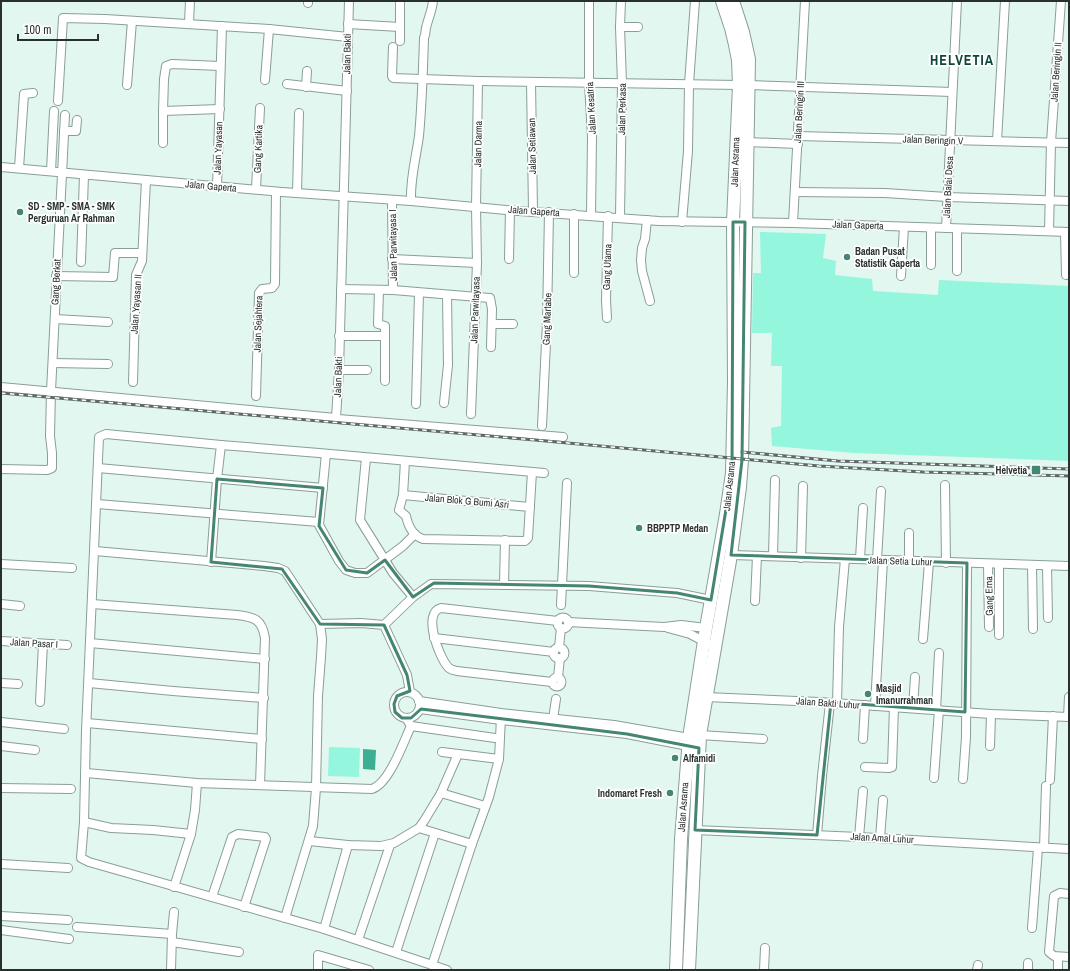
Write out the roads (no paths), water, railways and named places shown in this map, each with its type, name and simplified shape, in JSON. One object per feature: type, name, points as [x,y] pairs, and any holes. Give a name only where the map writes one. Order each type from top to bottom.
[{"type":"highway","name":"Jalan Asrama","points":[[676,970],[681,839],[692,740],[710,643],[731,555],[742,460],[739,222],[748,142],[744,85],[731,28],[722,1]]},
{"type":"highway","name":"Jalan Asrama","points":[[689,970],[695,830],[692,740],[706,697],[710,643],[706,628],[706,599],[726,514],[732,472],[744,85],[749,59],[743,32],[733,1]]},
{"type":"street","points":[[189,23],[190,1]]},
{"type":"street","name":"Jalan Bakti","points":[[336,418],[339,370],[349,1]]},
{"type":"street","points":[[400,1],[400,27],[396,44],[392,77],[478,81],[744,85],[952,92]]},
{"type":"street","points":[[411,201],[413,171],[419,137],[424,38],[433,8],[433,1]]},
{"type":"street","name":"Jalan Kesatria","points":[[589,1],[589,83],[592,137],[591,215]]},
{"type":"street","name":"Jalan Perkasa","points":[[620,217],[622,84],[620,27],[621,1]]},
{"type":"street","points":[[682,222],[688,151],[689,84],[695,1]]},
{"type":"street","name":"Jalan Beringin III","points":[[793,223],[805,1]]},
{"type":"street","name":"Jalan Balai Desa","points":[[946,228],[957,1]]},
{"type":"street","points":[[998,141],[1005,1]]},
{"type":"street","name":"Jalan Beringin II","points":[[1049,231],[1051,142],[1061,1]]},
{"type":"street","points":[[58,100],[62,18],[269,28],[348,36]]},
{"type":"street","points":[[127,85],[132,21]]},
{"type":"street","points":[[348,24],[400,27]]},
{"type":"street","name":"Jalan Yayasan","points":[[217,186],[222,26]]},
{"type":"street","points":[[620,27],[638,27]]},
{"type":"street","points":[[265,80],[269,28]]},
{"type":"street","points":[[163,143],[164,79],[166,66],[172,64],[220,66]]},
{"type":"street","points":[[306,87],[307,71]]},
{"type":"street","name":"Jalan Darma","points":[[476,207],[478,81]]},
{"type":"street","name":"Jalan Setiawan","points":[[531,82],[533,211]]},
{"type":"street","points":[[288,84],[347,91]]},
{"type":"street","points":[[19,168],[24,94],[33,93]]},
{"type":"street","name":"Gang Kartika","points":[[256,189],[260,108]]},
{"type":"street","name":"Jalan Yayasan","points":[[163,111],[220,109]]},
{"type":"street","points":[[51,171],[54,111]]},
{"type":"street","points":[[297,193],[298,113]]},
{"type":"street","name":"Gang Berkat","points":[[1,469],[47,470],[52,468],[50,436],[51,392],[65,115]]},
{"type":"street","points":[[64,132],[76,131],[77,120]]},
{"type":"street","name":"Jalan Beringin V","points":[[748,142],[798,140],[998,141],[1069,143]]},
{"type":"street","name":"Jalan Gaperta","points":[[1,167],[276,192],[682,222],[793,223],[1067,232]]},
{"type":"street","points":[[81,262],[84,175]]},
{"type":"street","name":"Jalan Yayasan II","points":[[132,382],[136,275],[142,263],[146,180]]},
{"type":"street","name":"Jalan Sejahtera","points":[[256,396],[258,293],[262,289],[272,288],[275,284],[276,192]]},
{"type":"street","points":[[795,192],[885,193],[947,197],[1069,201]]},
{"type":"street","name":"Jalan Parwitayasa I","points":[[392,200],[393,290]]},
{"type":"street","name":"Jalan Parwitayasa","points":[[471,414],[477,263],[476,207]]},
{"type":"street","points":[[509,259],[510,210]]},
{"type":"street","name":"Gang Martabe","points":[[542,426],[547,322],[549,212]]},
{"type":"street","points":[[574,214],[574,273]]},
{"type":"street","name":"Gang Utama","points":[[607,318],[608,216]]},
{"type":"street","points":[[650,301],[642,271],[641,260],[642,248],[653,220]]},
{"type":"street","points":[[901,276],[904,227]]},
{"type":"street","points":[[930,265],[931,228]]},
{"type":"street","points":[[957,228],[957,271]]},
{"type":"street","points":[[1066,275],[1067,232]]},
{"type":"street","points":[[56,276],[113,278],[116,253],[142,253]]},
{"type":"street","points":[[392,259],[477,263]]},
{"type":"street","points":[[341,289],[393,290],[490,299],[492,309],[491,347]]},
{"type":"street","points":[[379,290],[378,324],[385,326],[385,381]]},
{"type":"street","points":[[416,404],[419,293]]},
{"type":"street","points":[[444,403],[448,361],[447,295]]},
{"type":"street","points":[[55,319],[108,322]]},
{"type":"street","points":[[492,324],[512,324]]},
{"type":"street","points":[[339,336],[385,336]]},
{"type":"street","points":[[53,363],[108,364]]},
{"type":"street","points":[[339,370],[367,370]]},
{"type":"street","points":[[1,387],[338,419],[563,437]]},
{"type":"street","points":[[447,970],[324,929],[83,860],[81,856],[84,822],[99,437],[106,434],[544,473]]},
{"type":"street","points":[[211,562],[221,445]]},
{"type":"street","points":[[326,454],[319,522],[339,561],[346,570],[367,573],[385,560],[415,534]]},
{"type":"street","points":[[366,458],[360,520],[393,573],[413,597]]},
{"type":"street","points":[[405,461],[403,495],[399,510],[406,516],[407,522],[415,534],[423,539],[523,541],[528,538],[532,472]]},
{"type":"street","points":[[98,468],[323,488]]},
{"type":"street","points":[[773,556],[775,480]]},
{"type":"street","points":[[561,605],[567,483]]},
{"type":"street","points":[[945,485],[946,563]]},
{"type":"street","points":[[802,558],[803,486]]},
{"type":"street","points":[[875,706],[881,491]]},
{"type":"street","name":"Jalan Blok G Bumi Asri","points":[[403,495],[530,507]]},
{"type":"street","points":[[97,504],[319,522]]},
{"type":"street","points":[[860,559],[863,508]]},
{"type":"street","points":[[909,561],[910,533]]},
{"type":"street","points":[[504,585],[505,540]]},
{"type":"street","points":[[95,551],[282,569],[289,576],[320,624],[322,638],[318,696],[316,788],[313,826],[285,918]]},
{"type":"street","name":"Jalan Setia Luhur","points":[[731,555],[1069,566]]},
{"type":"street","points":[[754,601],[757,556]]},
{"type":"street","points":[[817,835],[822,776],[834,703],[839,627],[846,559]]},
{"type":"street","points":[[923,639],[929,562]]},
{"type":"street","points":[[963,779],[966,737],[967,563]]},
{"type":"street","points":[[1,564],[72,568]]},
{"type":"street","name":"Gang Erna","points":[[988,564],[989,627]]},
{"type":"street","points":[[999,564],[999,635]]},
{"type":"street","points":[[1032,564],[1032,629]]},
{"type":"street","points":[[1047,566],[1048,618]]},
{"type":"street","points":[[320,624],[361,623],[384,625],[413,597],[431,584],[589,586],[685,595],[706,599]]},
{"type":"street","points":[[1,604],[20,606]]},
{"type":"street","points":[[92,604],[206,612],[254,618],[264,631],[264,698],[260,785]]},
{"type":"street","points":[[434,638],[556,650],[562,648],[565,652],[563,657],[560,658],[555,680],[453,670],[448,667],[434,638],[432,630],[436,610],[441,608],[559,624],[566,627],[568,622],[664,627],[681,625],[710,643]]},
{"type":"street","points":[[556,650],[559,624]]},
{"type":"street","points":[[384,625],[407,675],[410,692]]},
{"type":"street","points":[[691,630],[706,628]]},
{"type":"street","name":"Jalan Pasar I","points":[[1,642],[67,645]]},
{"type":"street","points":[[90,643],[265,659]]},
{"type":"street","points":[[40,702],[43,644]]},
{"type":"street","points":[[934,778],[938,710],[939,653]]},
{"type":"street","points":[[913,708],[915,677]]},
{"type":"street","points":[[1,683],[18,684]]},
{"type":"street","points":[[89,683],[264,698]]},
{"type":"street","points":[[410,692],[414,694],[420,705],[415,716],[406,718],[398,715],[394,708],[394,704],[401,693],[410,692]]},
{"type":"street","name":"Jalan Bakti Luhur","points":[[706,697],[834,703],[991,714],[1068,717]]},
{"type":"street","points":[[1068,717],[1069,698]]},
{"type":"street","points":[[552,719],[556,699]]},
{"type":"street","points":[[420,705],[501,717],[628,731]]},
{"type":"street","points":[[863,739],[865,705]]},
{"type":"street","points":[[865,767],[890,768],[892,766],[894,707]]},
{"type":"street","points":[[990,746],[991,714]]},
{"type":"street","points":[[1032,928],[1048,783],[1053,716]]},
{"type":"street","points":[[501,717],[552,719],[642,734],[692,740],[763,739]]},
{"type":"street","points":[[432,965],[489,797],[499,759],[501,717]]},
{"type":"street","points":[[406,718],[411,726],[495,738]]},
{"type":"street","points":[[1,722],[64,729]]},
{"type":"street","points":[[87,723],[262,738]]},
{"type":"street","points":[[86,773],[197,783],[368,790],[375,788],[382,783],[389,774],[411,726]]},
{"type":"street","points":[[1,746],[35,750]]},
{"type":"street","points":[[442,752],[499,759]]},
{"type":"street","points":[[309,841],[348,845],[390,845],[419,828],[441,793],[458,754]]},
{"type":"street","points":[[174,887],[191,834],[197,783]]},
{"type":"street","points":[[1,788],[71,789]]},
{"type":"street","points":[[859,837],[863,791]]},
{"type":"street","points":[[441,793],[485,806]]},
{"type":"street","points":[[880,838],[883,800]]},
{"type":"street","points":[[84,822],[111,828],[191,834]]},
{"type":"street","points":[[419,828],[472,844]]},
{"type":"street","name":"Jalan Amal Luhur","points":[[695,830],[880,838],[1069,850]]},
{"type":"street","points":[[396,952],[435,833]]},
{"type":"street","points":[[212,897],[232,837],[238,834],[265,837],[266,839],[244,907]]},
{"type":"street","points":[[324,929],[348,845]]},
{"type":"street","points":[[358,940],[390,845]]},
{"type":"street","points":[[1,864],[68,868]]},
{"type":"street","points":[[1069,894],[1057,894],[1054,896],[1049,952],[1058,957],[1069,956]]},
{"type":"street","points":[[171,970],[174,912]]},
{"type":"street","points":[[1,916],[68,920]]},
{"type":"street","points":[[77,927],[172,938],[239,952]]},
{"type":"street","points":[[1,930],[69,939]]},
{"type":"street","points":[[764,970],[765,948]]},
{"type":"street","points":[[318,970],[318,955],[369,970]]},
{"type":"street","points":[[1058,957],[1058,970]]},
{"type":"railway","points":[[1,393],[819,466],[923,472],[1069,476]]},
{"type":"railway","points":[[742,452],[838,461],[1069,469]]},
{"type":"place","name":"SD - SMP - SMA - SMK Perguruan Ar Rahman","points":[[20,212]]},
{"type":"place","name":"Badan Pusat Statistik Gaperta","points":[[847,257]]},
{"type":"place","name":"Helvetia","points":[[1036,470]]},
{"type":"place","name":"BBPPTP Medan","points":[[639,528]]},
{"type":"place","name":"Masjid Imanurrahman","points":[[868,694]]},
{"type":"place","name":"Alfamidi","points":[[675,758]]},
{"type":"place","name":"Indomaret Fresh","points":[[670,793]]},
{"type":"district","name":"HELVETIA","points":[[962,60]]}]
